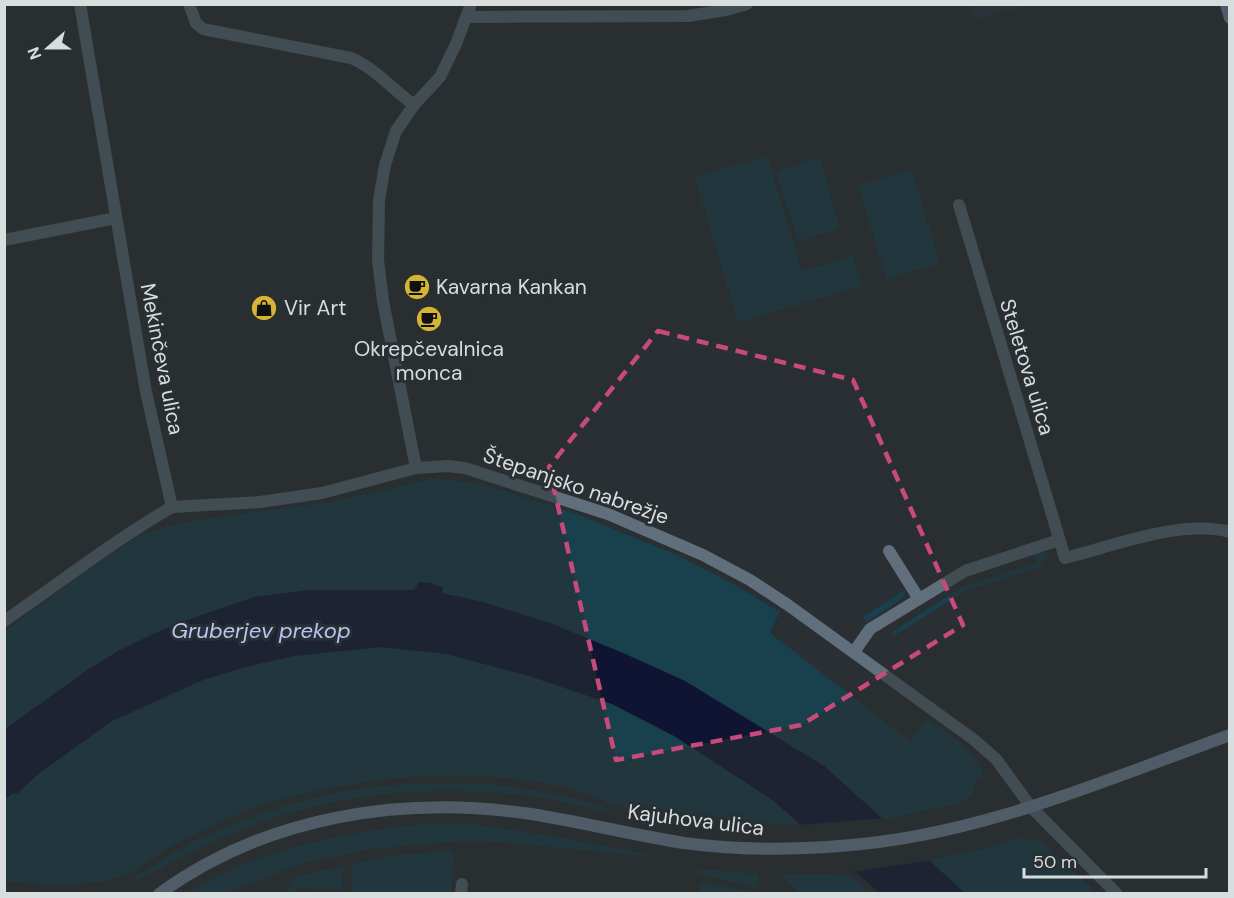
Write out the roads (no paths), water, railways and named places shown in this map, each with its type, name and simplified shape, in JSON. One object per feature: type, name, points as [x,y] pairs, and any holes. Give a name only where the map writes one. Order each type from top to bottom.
[{"type":"main road","points":[[1226,4],[1230,18]]},
{"type":"main road","name":"Kajuhova ulica","points":[[159,894],[202,865],[234,848],[263,837],[321,820],[413,808],[483,809],[530,814],[687,843],[771,849],[900,840],[956,829],[1031,807],[1230,735]]},
{"type":"street","name":"Mekinčeva ulica","points":[[80,4],[146,392],[172,507]]},
{"type":"street","points":[[416,468],[383,301],[378,260],[380,200],[385,165],[396,131],[414,105],[440,77],[456,44],[471,4]]},
{"type":"street","points":[[467,17],[688,16],[718,12],[747,4]]},
{"type":"street","points":[[191,9],[196,23],[203,29],[351,58],[364,63],[414,105]]},
{"type":"street","name":"Steletova ulica","points":[[959,205],[1059,540]]},
{"type":"street","points":[[4,240],[116,218]]},
{"type":"street","name":"Štepanjsko nabrežje","points":[[4,621],[80,566],[172,507],[260,502],[322,493],[416,468],[448,466],[465,468],[608,514],[661,536],[750,580],[986,748],[1031,807],[1117,894]]},
{"type":"street","points":[[854,652],[870,629],[965,571],[1059,540],[1065,558],[1172,530],[1204,529],[1230,532]]},
{"type":"street","points":[[889,551],[919,599]]},
{"type":"water","name":"Gruberjev prekop","points":[[419,582],[432,583],[443,588],[442,593],[483,602],[550,623],[685,681],[824,766],[965,893],[880,893],[771,799],[674,736],[612,704],[529,676],[447,654],[381,647],[294,656],[245,667],[203,680],[112,721],[37,775],[18,793],[11,794],[6,799],[5,805],[5,729],[86,671],[120,650],[164,629],[254,597],[308,590],[414,590]]},
{"type":"place","name":"Kavarna Kankan","points":[[417,287]]},
{"type":"place","name":"Vir Art","points":[[264,308]]},
{"type":"place","name":"Okrepčevalnica monca","points":[[429,319]]}]
